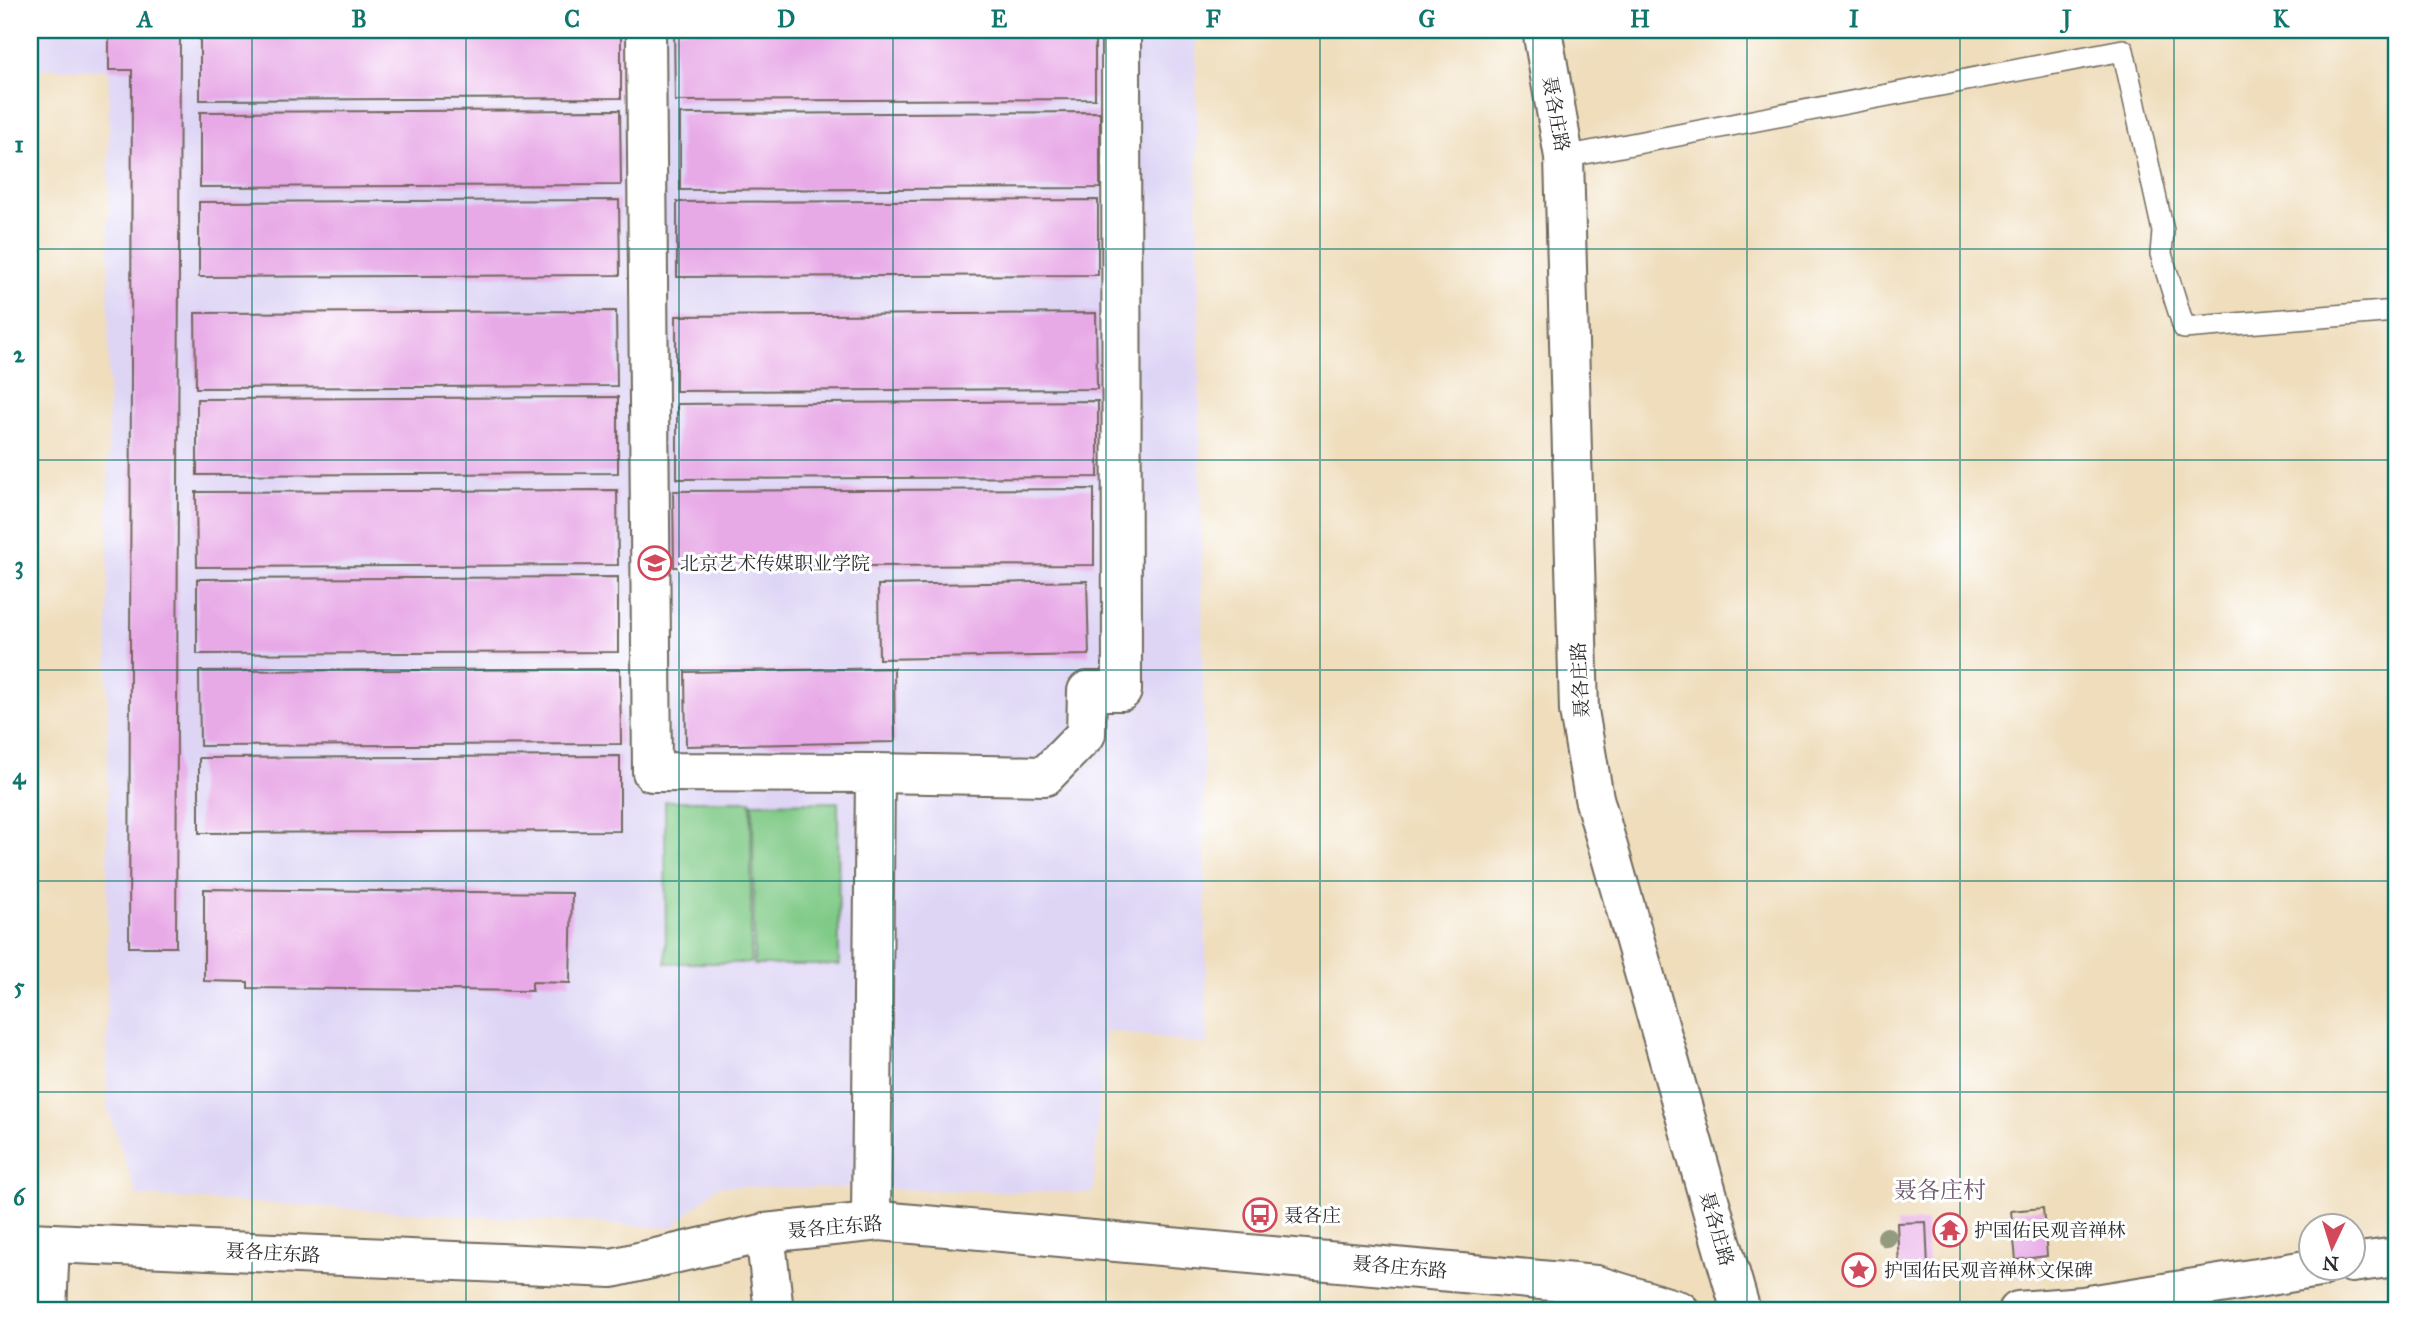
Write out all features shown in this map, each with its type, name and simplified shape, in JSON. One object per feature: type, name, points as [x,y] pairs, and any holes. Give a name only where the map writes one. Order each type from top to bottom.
[{"type":"street","points":[[646,30],[652,772],[1045,776],[1086,734],[1087,691],[1122,691],[1121,30]]},
{"type":"street","name":"聂各庄路","points":[[1542,30],[1564,157],[1579,710],[1594,799],[1741,1311]]},
{"type":"street","points":[[872,1222],[875,773]]},
{"type":"street","name":"聂各庄东路","points":[[40,1243],[612,1268],[765,1233],[872,1222],[1596,1285],[1680,1311]]},
{"type":"street","points":[[765,1233],[774,1311]]},
{"type":"street","points":[[40,1243],[47,1311]]},
{"type":"street","points":[[2366,1261],[2396,1257]]},
{"type":"street","points":[[2018,1311],[2083,1309],[2296,1272]]},
{"type":"lane","points":[[1564,157],[2123,50],[2163,231],[2161,254],[2185,328],[2396,311]]},
{"type":"shaded area","name":"北京艺术传媒职业学院","points":[[30,30],[1196,30],[1207,1045],[1105,1030],[1093,1193],[718,1186],[672,1228],[137,1196],[107,1107],[109,70],[30,68]]},
{"type":"green space","points":[[665,801],[751,801],[751,963],[666,963]]},
{"type":"green space","points":[[838,802],[839,965],[754,965],[753,803]]},
{"type":"building","points":[[109,30],[180,30],[176,947],[129,947],[132,70],[109,70]]},
{"type":"building","points":[[200,30],[621,30],[621,98],[200,100]]},
{"type":"building","points":[[674,30],[1095,30],[1095,99],[675,101]]},
{"type":"building","points":[[620,110],[621,185],[200,187],[200,112]]},
{"type":"building","points":[[1100,112],[1100,188],[680,190],[680,114]]},
{"type":"building","points":[[619,200],[620,275],[199,277],[199,202]]},
{"type":"building","points":[[1098,200],[1098,275],[677,277],[677,202]]},
{"type":"building","points":[[616,311],[617,386],[196,388],[195,313]]},
{"type":"building","points":[[1096,313],[1097,389],[676,391],[676,316]]},
{"type":"building","points":[[618,397],[618,473],[197,475],[197,399]]},
{"type":"building","points":[[1098,401],[1098,477],[677,479],[677,404]]},
{"type":"building","points":[[1094,489],[1094,565],[674,567],[673,491]]},
{"type":"building","points":[[617,490],[618,565],[197,567],[196,492]]},
{"type":"building","points":[[618,577],[618,652],[197,654],[197,579]]},
{"type":"building","points":[[1087,581],[1089,655],[879,659],[878,585]]},
{"type":"building","points":[[894,668],[895,742],[686,746],[685,672]]},
{"type":"building","points":[[620,669],[621,744],[200,746],[199,671]]},
{"type":"building","points":[[620,756],[620,831],[199,833],[199,758]]},
{"type":"building","points":[[204,889],[572,893],[570,983],[532,982],[532,991],[248,988],[248,982],[204,981]]},
{"type":"building","points":[[2043,1208],[2047,1256],[2016,1260],[2011,1211]]},
{"type":"building","points":[[1926,1222],[1928,1267],[1899,1268],[1897,1223]]},
{"type":"place","name":"北京艺术传媒职业学院","points":[[655,563]]},
{"type":"place","name":"聂各庄","points":[[1260,1215]]},
{"type":"place","name":"护国佑民观音禅林","points":[[1950,1230]]},
{"type":"place","name":"护国佑民观音禅林文保碑","points":[[1859,1270]]},
{"type":"district","name":"聂各庄村","points":[[1940,1190]]}]
